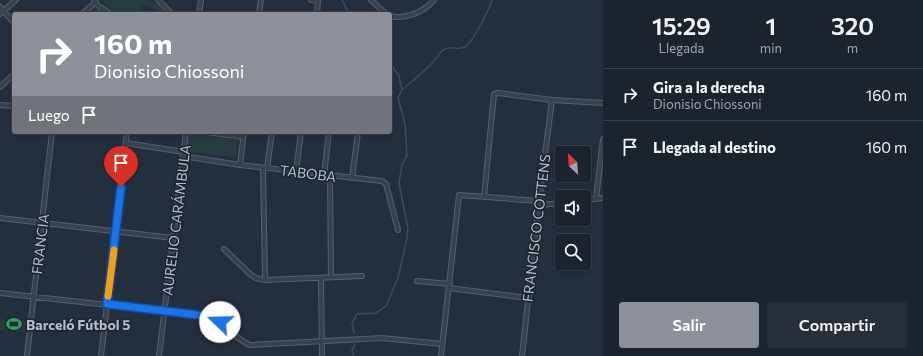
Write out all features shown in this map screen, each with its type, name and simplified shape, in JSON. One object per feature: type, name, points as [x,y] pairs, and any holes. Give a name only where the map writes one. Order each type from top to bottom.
[{"type":"street","points":[[2,12],[16,0]]},
{"type":"street","points":[[158,0],[170,12]]},
{"type":"street","points":[[199,12],[201,0]]},
{"type":"street","points":[[259,12],[261,0]]},
{"type":"street","points":[[311,0],[318,1],[317,12]]},
{"type":"street","points":[[371,0],[384,12]]},
{"type":"street","points":[[392,17],[396,18],[421,11],[434,0]]},
{"type":"street","points":[[84,12],[95,1],[104,12]]},
{"type":"street","points":[[0,7],[2,12],[12,21]]},
{"type":"street","points":[[101,8],[107,12]]},
{"type":"street","points":[[0,87],[12,76]]},
{"type":"street","points":[[484,197],[492,97],[494,94],[498,93],[552,100],[603,103]]},
{"type":"street","name":"FRANCISCO COTTENS","points":[[522,356],[552,100]]},
{"type":"street","points":[[0,105],[12,106]]},
{"type":"street","name":"FRANCIA","points":[[27,356],[52,134]]},
{"type":"street","points":[[101,356],[127,134]]},
{"type":"street","name":"AURELIO CARÁMBULA","points":[[159,356],[186,134]]},
{"type":"street","points":[[240,165],[243,134]]},
{"type":"street","points":[[265,280],[265,168],[272,134]]},
{"type":"street","points":[[296,172],[301,134]]},
{"type":"street","points":[[324,175],[329,134]]},
{"type":"street","points":[[352,178],[358,134]]},
{"type":"street","points":[[596,198],[603,139]]},
{"type":"street","name":"TABOBA","points":[[126,142],[240,165],[382,181],[386,184],[398,230]]},
{"type":"street","points":[[330,176],[331,277]]},
{"type":"street","points":[[442,356],[442,344],[450,286],[459,195],[539,203],[555,203]]},
{"type":"street","points":[[591,199],[603,198]]},
{"type":"street","points":[[0,218],[173,238]]},
{"type":"street","points":[[224,249],[251,275],[265,280],[362,276]]},
{"type":"street","points":[[321,278],[322,356]]},
{"type":"street","points":[[417,281],[528,298]]},
{"type":"street","points":[[0,293],[107,304],[213,318],[233,335],[250,345],[382,338],[442,344]]},
{"type":"green space","points":[[101,0],[151,0],[154,3],[159,4],[166,12],[142,5],[140,12],[114,12]]},
{"type":"green space","points":[[189,134],[237,140],[236,157],[187,152]]},
{"type":"green space","name":"Barceló Fútbol 5","points":[[0,319],[27,322],[26,332],[0,330]]},
{"type":"waterway","points":[[342,0],[348,12]]},
{"type":"waterway","points":[[402,90],[429,67],[442,51],[448,48],[462,48],[468,45],[480,26],[492,0]]},
{"type":"waterway","points":[[354,333],[352,323],[357,314],[376,313],[386,306],[398,278],[407,238],[408,229],[399,183],[402,164],[407,156],[405,124],[398,98],[402,90],[399,76],[392,66]]},
{"type":"waterway","points":[[354,356],[352,351],[355,344]]},
{"type":"slow traffic","points":[[108,296],[114,250]]},
{"type":"place","name":"Barceló Fútbol 5","points":[[14,324]]},
{"type":"route","points":[[121,187],[107,304],[207,316],[220,322]]}]
